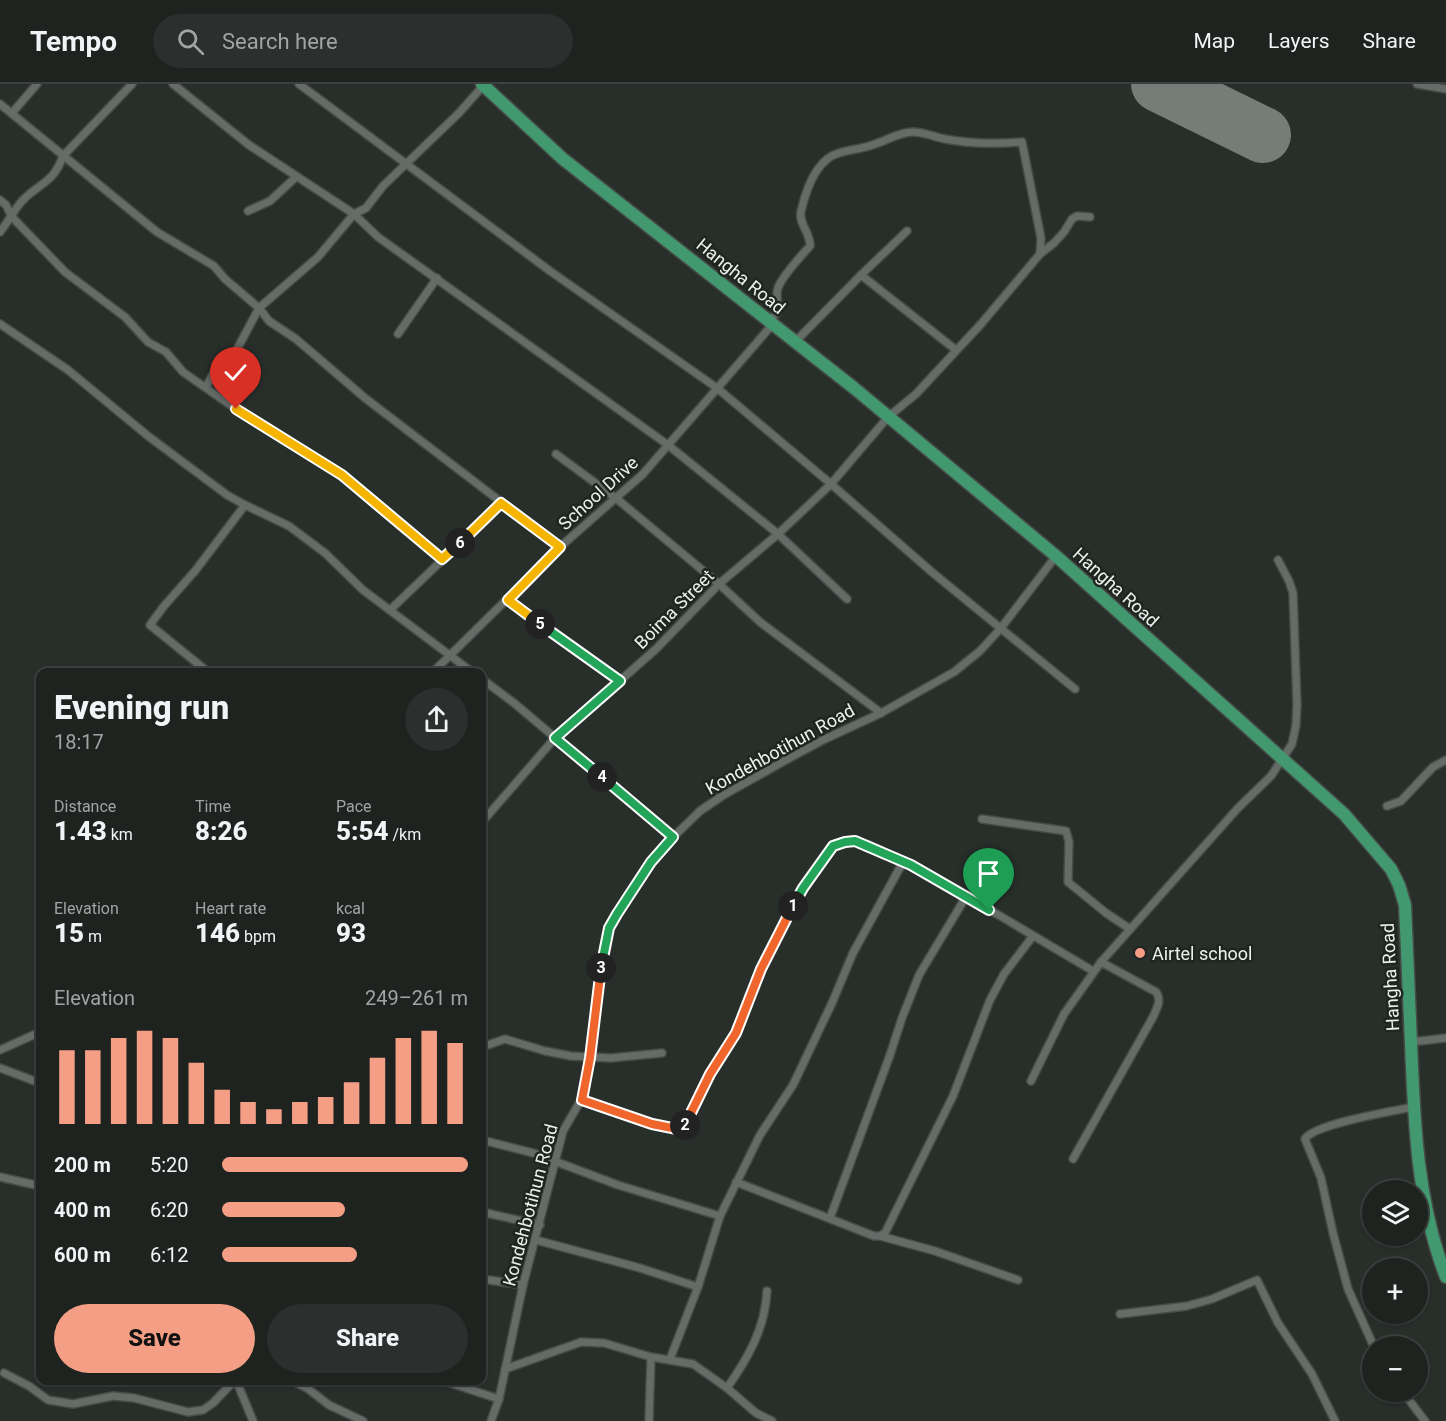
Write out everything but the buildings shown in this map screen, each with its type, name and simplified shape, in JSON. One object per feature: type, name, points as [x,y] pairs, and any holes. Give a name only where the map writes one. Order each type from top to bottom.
[{"type":"highway","name":"Hangha Road","points":[[482,85],[563,159],[795,342],[1056,556],[1344,814],[1390,869],[1399,885],[1405,905],[1417,1159],[1429,1222],[1446,1277]]},
{"type":"street","points":[[12,113],[37,84]]},
{"type":"street","points":[[0,232],[22,201],[46,183],[58,170],[63,156],[132,84]]},
{"type":"street","points":[[173,84],[249,145],[354,214],[378,237],[668,445],[777,534],[847,600]]},
{"type":"street","points":[[299,84],[550,271],[717,388],[933,573],[1075,689]]},
{"type":"street","points":[[1416,84],[1446,89]]},
{"type":"street","points":[[206,387],[208,379],[235,353],[259,308],[318,257],[354,214],[366,208],[383,186],[459,112],[482,85]]},
{"type":"street","points":[[0,104],[157,232],[214,266],[225,279],[259,308],[269,321],[296,339],[364,398],[560,547]]},
{"type":"street","name":"School Drive","points":[[437,668],[560,547],[643,474],[775,316],[778,311],[778,286],[810,246],[810,239],[800,212],[814,175],[828,157],[839,152],[865,148],[897,135],[917,132],[942,139],[991,144],[1022,142],[1041,238],[1040,254]]},
{"type":"street","points":[[248,212],[270,201],[296,177]]},
{"type":"street","points":[[0,200],[6,205],[12,217],[71,277],[125,317],[148,342],[166,352],[183,372],[236,409],[342,475],[442,559]]},
{"type":"street","name":"Boima Street","points":[[486,817],[555,738],[656,649],[719,584],[831,484],[888,417],[915,394],[981,324],[1040,254],[1054,243],[1072,219],[1077,216],[1090,217]]},
{"type":"street","points":[[795,342],[907,231]]},
{"type":"street","points":[[861,275],[956,350]]},
{"type":"street","points":[[398,334],[436,278]]},
{"type":"street","points":[[0,324],[68,370],[147,436],[203,478],[244,505],[289,525],[326,553],[363,590],[467,668]]},
{"type":"street","points":[[556,454],[617,499],[719,584],[760,622],[881,713]]},
{"type":"street","points":[[390,610],[501,503]]},
{"type":"street","points":[[203,668],[150,625],[195,571],[244,505]]},
{"type":"street","name":"Kondehbotihun Road","points":[[491,1421],[499,1399],[524,1285],[563,1131],[582,1100],[590,1058],[598,984],[609,928],[651,862],[673,837],[700,812],[722,796],[954,672],[980,651],[1001,628],[1056,556]]},
{"type":"street","points":[[1031,1081],[1064,1014],[1093,971],[1238,808],[1271,776],[1292,744],[1297,704],[1293,593],[1290,580],[1278,560]]},
{"type":"street","points":[[508,600],[620,681]]},
{"type":"street","points":[[486,682],[673,837]]},
{"type":"street","points":[[1387,806],[1401,801],[1433,767],[1446,760]]},
{"type":"street","points":[[982,819],[1066,831],[1069,842],[1068,882],[1130,929]]},
{"type":"street","points":[[582,1100],[652,1124],[682,1130],[698,1095],[736,1033],[761,969],[787,916],[803,888],[833,846],[845,842],[855,841],[903,862],[967,895],[1093,971]]},
{"type":"street","points":[[670,1359],[698,1287],[720,1216],[760,1135],[793,1085],[853,953],[903,862]]},
{"type":"street","points":[[830,1218],[919,975],[967,895]]},
{"type":"street","points":[[880,1236],[885,1233],[953,1096],[990,1000],[1004,974],[1033,936]]},
{"type":"street","points":[[1073,1159],[1153,1017],[1159,1002],[1156,992],[1101,962]]},
{"type":"street","points":[[0,1050],[36,1034]]},
{"type":"street","points":[[1411,1042],[1446,1038]]},
{"type":"street","points":[[486,1046],[505,1039],[545,1051],[590,1058],[634,1057],[662,1053]]},
{"type":"street","points":[[0,1068],[36,1082]]},
{"type":"street","points":[[1369,1336],[1348,1289],[1321,1178],[1305,1139],[1312,1132],[1337,1124],[1413,1107]]},
{"type":"street","points":[[486,1141],[532,1153],[657,1198],[720,1216]]},
{"type":"street","points":[[0,1178],[36,1185]]},
{"type":"street","points":[[736,1182],[874,1236],[935,1251],[1018,1280]]},
{"type":"street","points":[[486,1213],[540,1225]]},
{"type":"street","points":[[536,1240],[640,1268],[698,1287]]},
{"type":"street","points":[[486,1280],[524,1285]]},
{"type":"street","points":[[1120,1314],[1187,1306],[1212,1299],[1257,1280],[1278,1323],[1312,1374],[1335,1421]]},
{"type":"street","points":[[727,1388],[748,1357],[757,1338],[764,1315],[766,1291]]},
{"type":"street","points":[[505,1369],[568,1346],[594,1341],[651,1357],[693,1364],[727,1388],[756,1413],[772,1421]]},
{"type":"street","points":[[649,1421],[651,1357]]},
{"type":"street","points":[[4,1373],[29,1386],[48,1400],[73,1404],[113,1396],[134,1398],[188,1412],[203,1410],[231,1385]]},
{"type":"street","points":[[238,1385],[253,1421]]},
{"type":"street","points":[[301,1385],[329,1405],[363,1421]]},
{"type":"street","points":[[456,1385],[499,1399]]},
{"type":"street","points":[[1410,1402],[1425,1421]]},
{"type":"runway","points":[[1159,84],[1263,135]]},
{"type":"place","name":"Airtel school","points":[[1140,953]]},
{"type":"route","points":[[236,409],[342,475],[442,559],[501,503],[560,547],[508,600],[620,681],[555,738],[673,837],[651,862],[609,928],[598,984],[590,1058],[582,1100],[631,1118],[682,1130],[698,1095],[736,1033],[761,969],[787,916],[803,888],[833,846],[855,841],[869,845],[967,895],[989,910]]}]
